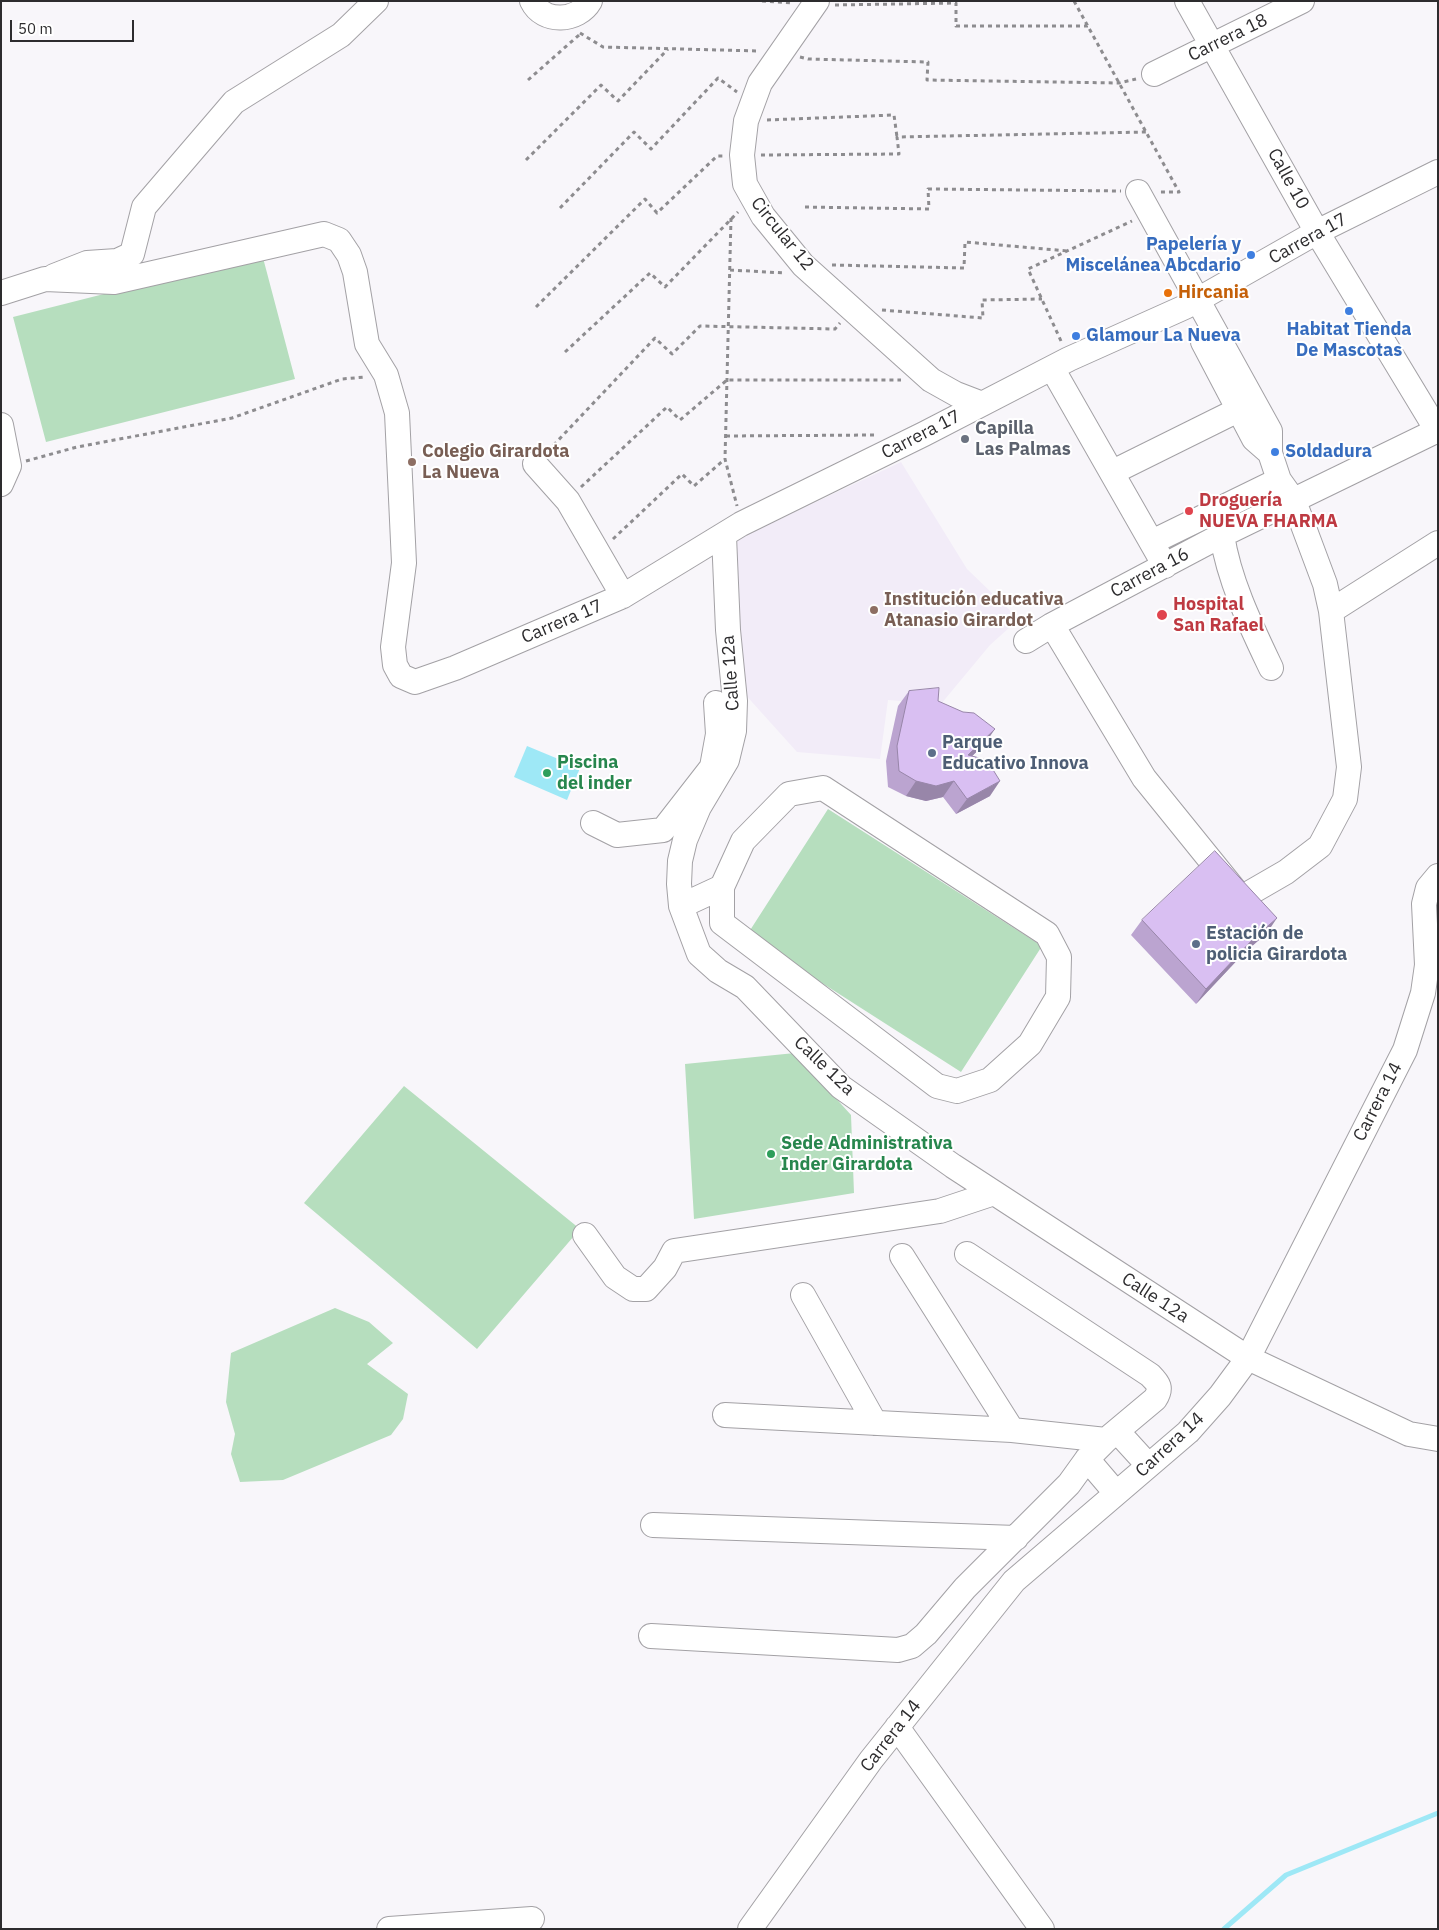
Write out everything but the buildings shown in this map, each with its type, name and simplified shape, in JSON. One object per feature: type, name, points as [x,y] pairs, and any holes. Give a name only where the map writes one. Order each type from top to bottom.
[{"type":"street","points":[[1,293],[88,263],[117,261],[132,254],[144,207],[234,102],[341,35],[376,1]]},
{"type":"street","points":[[532,1],[535,7],[547,16],[563,18],[583,17]]},
{"type":"street","name":"Calle 10","points":[[1187,1],[1317,232],[1437,430]]},
{"type":"street","name":"Carrera 18","points":[[1154,74],[1302,1]]},
{"type":"street","name":"Circular 12","points":[[815,3],[760,83],[749,112],[742,155],[745,184],[751,198],[763,216],[803,265],[931,380],[956,394],[982,404]]},
{"type":"street","name":"Carrera 17","points":[[45,279],[114,282],[324,234],[339,240],[349,255],[355,272],[367,344],[386,375],[396,413],[404,563],[393,647],[395,665],[401,676],[415,682],[456,668],[623,596],[732,530],[1061,363],[1192,304],[1317,232],[1438,172]]},
{"type":"street","points":[[1138,192],[1192,304],[1238,410],[1254,439],[1270,453]]},
{"type":"street","points":[[1052,625],[1144,778],[1241,898],[1286,872],[1320,846],[1345,799],[1349,766],[1331,611],[1325,584],[1294,501],[1279,480],[1270,453],[1270,431],[1192,304]]},
{"type":"street","points":[[1061,363],[1113,472],[1165,566]]},
{"type":"street","points":[[1113,472],[1238,410]]},
{"type":"street","points":[[1,425],[5,475]]},
{"type":"street","name":"Carrera 16","points":[[1026,641],[1052,625],[1222,535],[1437,430]]},
{"type":"street","points":[[535,464],[568,501],[623,596]]},
{"type":"street","points":[[1152,542],[1279,480]]},
{"type":"street","name":"Calle 12a","points":[[732,530],[728,630],[720,702],[734,731],[727,760],[699,807],[680,861],[679,884],[682,906],[700,954],[718,971],[745,987],[841,1087],[994,1192],[1248,1358],[1409,1434],[1438,1439]]},
{"type":"street","points":[[1222,535],[1225,556],[1248,618],[1271,668]]},
{"type":"street","points":[[1331,611],[1438,543]]},
{"type":"street","points":[[593,823],[617,836],[663,830],[712,766],[718,734],[720,702]]},
{"type":"street","points":[[682,906],[722,887],[744,841],[789,794],[823,788],[1047,934],[1059,957],[1058,997],[1030,1044],[990,1080],[957,1091],[937,1086],[722,923],[722,887]]},
{"type":"street","name":"Carrera 14","points":[[750,1929],[871,1760],[1014,1581],[1188,1432],[1220,1396],[1248,1358],[1405,1050],[1423,993],[1427,965],[1424,904],[1428,888],[1438,876]]},
{"type":"street","points":[[585,1235],[615,1277],[633,1289],[646,1289],[665,1268],[674,1251],[940,1211],[994,1192]]},
{"type":"street","points":[[651,1636],[898,1650],[912,1646],[926,1634],[965,1588],[1069,1484],[1087,1459],[1155,1399],[1160,1391],[1159,1384],[1150,1375],[968,1254]]},
{"type":"street","points":[[902,1256],[1012,1430]]},
{"type":"street","points":[[803,1294],[875,1423]]},
{"type":"street","points":[[725,1415],[1111,1436],[1148,1466]]},
{"type":"street","points":[[1087,1459],[1116,1493]]},
{"type":"street","points":[[653,1525],[1016,1538]]},
{"type":"street","points":[[897,1727],[1042,1929]]},
{"type":"street","points":[[389,1929],[532,1919]]},
{"type":"path","points":[[762,1],[956,3],[956,26],[1088,26]]},
{"type":"path","points":[[806,207],[929,209],[928,189],[1178,192],[1074,1]]},
{"type":"path","points":[[528,80],[583,17],[603,47],[781,52],[808,60],[928,62],[927,80],[1119,83]]},
{"type":"path","points":[[526,160],[601,85],[618,100],[668,49]]},
{"type":"path","points":[[536,307],[645,199],[657,213],[717,156],[899,154],[894,115],[749,112],[718,78],[651,149],[634,132],[560,208]]},
{"type":"path","points":[[897,136],[1146,132]]},
{"type":"path","points":[[565,352],[650,273],[665,287],[751,198]]},
{"type":"path","points":[[1061,363],[1042,298],[1028,270],[1149,213]]},
{"type":"path","points":[[731,218],[726,459],[732,530]]},
{"type":"path","points":[[730,270],[784,273],[803,265],[964,268],[965,242],[1068,251]]},
{"type":"path","points":[[535,464],[655,338],[672,354],[700,326],[835,329],[853,308],[983,318],[982,300],[1042,298]]},
{"type":"path","points":[[5,475],[77,447],[232,418],[342,379],[386,375]]},
{"type":"path","points":[[568,501],[667,407],[680,420],[727,380],[931,380]]},
{"type":"path","points":[[726,436],[884,435]]},
{"type":"path","points":[[598,553],[682,474],[694,486],[726,459]]},
{"type":"shaded area","name":"Institución educativa Atanasio Girardot","points":[[901,462],[967,569],[1019,619],[990,645],[941,704],[888,700],[880,759],[797,752],[743,692],[733,541]]},
{"type":"green space","points":[[262,254],[295,379],[46,442],[13,317]]},
{"type":"green space","points":[[828,809],[1042,946],[961,1072],[747,935]]},
{"type":"green space","name":"Sede Administrativa Inder Girardota","points":[[795,1053],[851,1115],[854,1193],[694,1219],[685,1064]]},
{"type":"green space","points":[[404,1086],[580,1229],[477,1349],[304,1203]]},
{"type":"green space","points":[[335,1308],[369,1322],[393,1343],[367,1364],[408,1394],[403,1419],[391,1435],[283,1480],[240,1482],[231,1454],[235,1434],[226,1402],[231,1353]]},
{"type":"water","name":"Piscina del inder","points":[[527,746],[580,768],[567,800],[514,777]]},
{"type":"waterway","points":[[1224,1929],[1286,1875],[1438,1813]]},
{"type":"place","name":"Papelería y Miscelánea Abcdario","points":[[1251,255]]},
{"type":"place","name":"Hircania","points":[[1168,293]]},
{"type":"place","name":"Habitat Tienda De Mascotas","points":[[1349,311]]},
{"type":"place","name":"Glamour La Nueva","points":[[1076,336]]},
{"type":"place","name":"Capilla Las Palmas","points":[[965,439]]},
{"type":"place","name":"Soldadura","points":[[1275,452]]},
{"type":"place","name":"Colegio Girardota La Nueva","points":[[412,462]]},
{"type":"place","name":"Droguería NUEVA FHARMA","points":[[1189,511]]},
{"type":"place","name":"Institución educativa Atanasio Girardot","points":[[874,610]]},
{"type":"place","name":"Hospital San Rafael","points":[[1162,615]]},
{"type":"place","name":"Parque Educativo Innova","points":[[932,753]]},
{"type":"place","name":"Piscina del inder","points":[[547,773]]},
{"type":"place","name":"Estación de policia Girardota","points":[[1196,944]]},
{"type":"place","name":"Sede Administrativa Inder Girardota","points":[[771,1154]]}]
